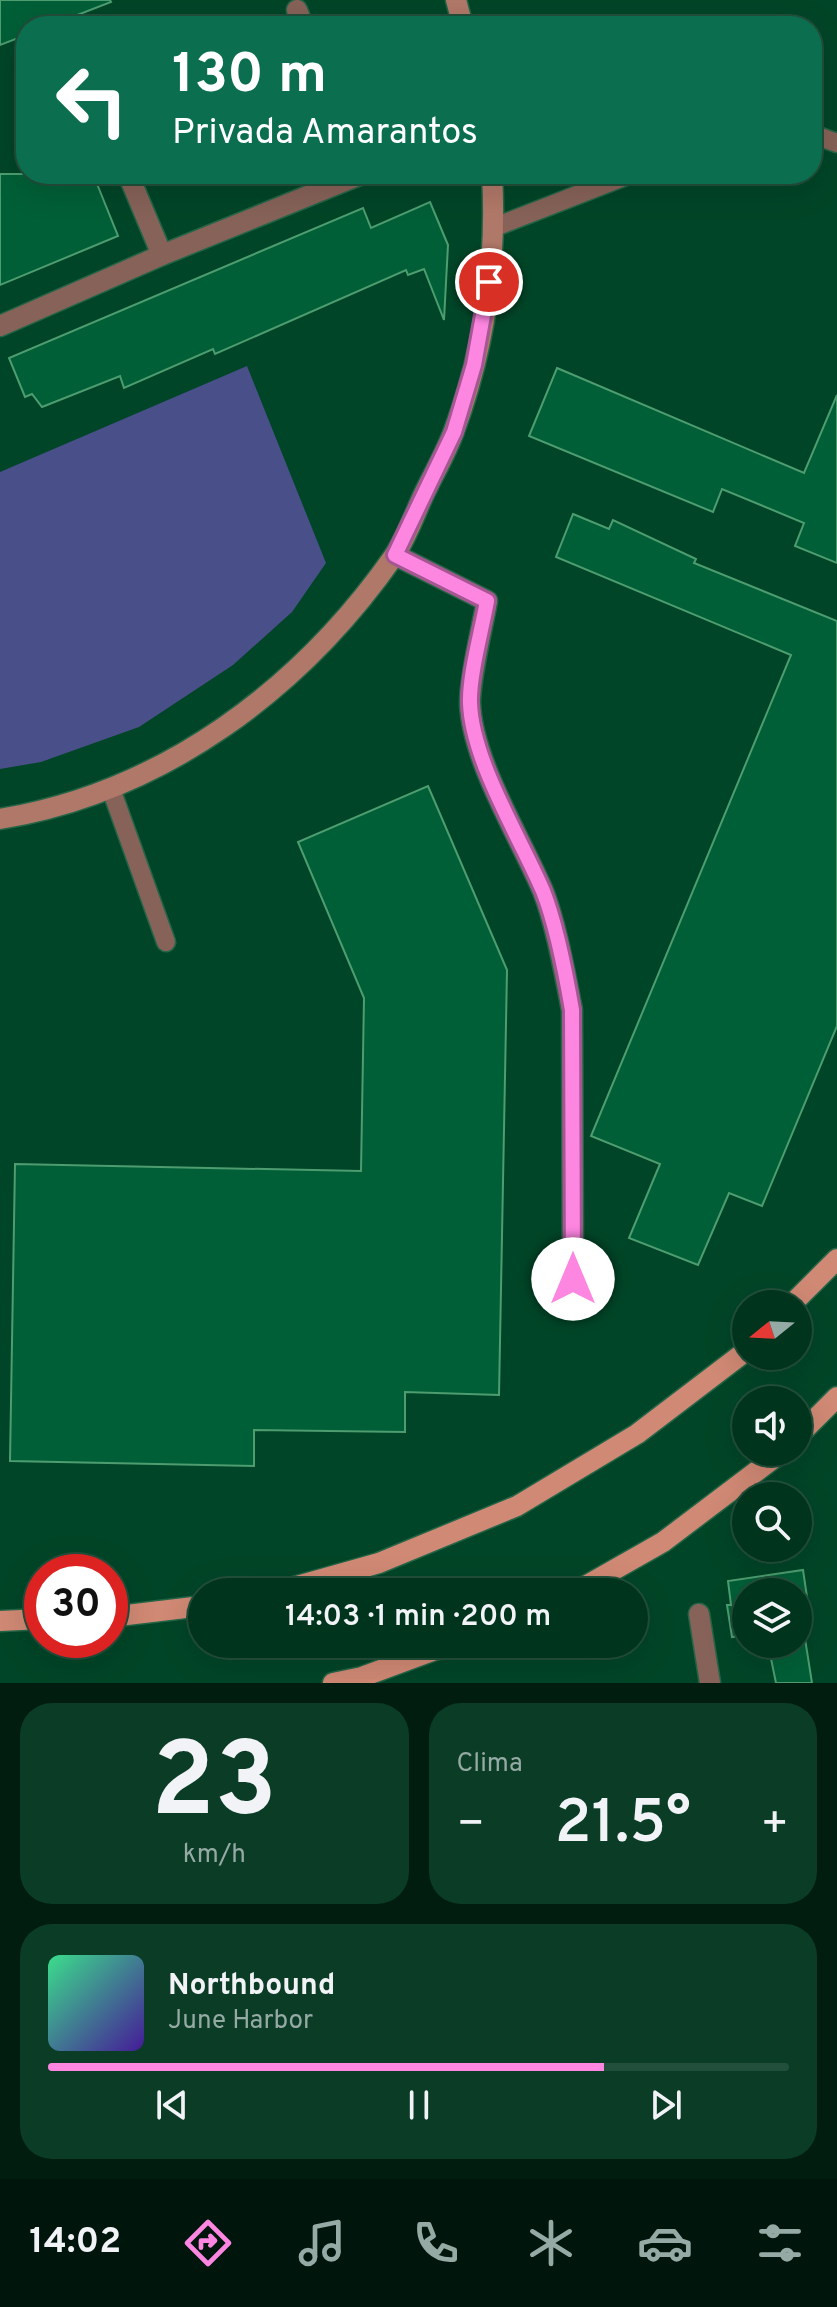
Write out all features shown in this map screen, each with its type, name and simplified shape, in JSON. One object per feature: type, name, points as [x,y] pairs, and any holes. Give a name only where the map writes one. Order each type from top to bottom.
[{"type":"main road","points":[[806,1290],[837,1259]]},
{"type":"main road","points":[[326,1578],[379,1563],[517,1506],[637,1434],[732,1362]]},
{"type":"main road","points":[[812,1422],[837,1397]]},
{"type":"main road","points":[[600,1578],[663,1542],[763,1466]]},
{"type":"main road","points":[[128,1615],[188,1608]]},
{"type":"main road","points":[[0,1621],[24,1620]]},
{"type":"main road","points":[[333,1683],[362,1677],[413,1658]]},
{"type":"street","points":[[132,184],[162,255]]},
{"type":"street","points":[[0,326],[162,255],[337,184]]},
{"type":"street","points":[[0,819],[40,812],[111,789],[187,751],[260,703],[319,648],[395,555],[454,432],[470,379],[486,309],[495,227],[493,184]]},
{"type":"street","points":[[395,555],[487,601],[470,701],[474,732],[499,797],[544,894],[572,1010],[573,1279]]},
{"type":"street","points":[[699,1614],[710,1683]]},
{"type":"lane","points":[[495,227],[605,184]]},
{"type":"lane","points":[[111,789],[166,942]]},
{"type":"shaded area","points":[[247,366],[326,563],[292,612],[233,665],[139,727],[41,762],[0,769],[0,472]]},
{"type":"building","points":[[0,0],[111,2],[75,16],[16,16],[16,39],[0,45]]},
{"type":"building","points":[[0,174],[16,174],[16,184],[97,184],[118,236],[0,285]]},
{"type":"building","points":[[430,202],[448,245],[444,320],[424,269],[408,275],[406,270],[215,354],[213,349],[124,388],[120,376],[42,407],[32,394],[25,397],[9,358],[363,208],[371,228]]},
{"type":"building","points":[[557,368],[804,473],[837,395],[837,563],[795,546],[804,523],[722,489],[713,512],[529,436]]},
{"type":"building","points":[[573,514],[609,529],[613,520],[696,559],[694,563],[837,621],[837,1026],[762,1206],[729,1193],[698,1265],[629,1238],[660,1164],[591,1136],[791,655],[556,557]]},
{"type":"building","points":[[428,786],[507,970],[499,1395],[405,1392],[405,1432],[254,1430],[254,1466],[10,1461],[15,1164],[361,1171],[364,998],[298,842]]},
{"type":"building","points":[[803,1570],[804,1578],[748,1578]]},
{"type":"building","points":[[732,1580],[732,1637],[727,1605],[731,1605],[728,1581]]},
{"type":"building","points":[[771,1658],[808,1658],[812,1683],[776,1683]]},
{"type":"route","points":[[489,282],[474,365],[454,432],[395,555],[487,601],[470,701],[474,732],[499,797],[544,894],[572,1010],[573,1279]]}]
